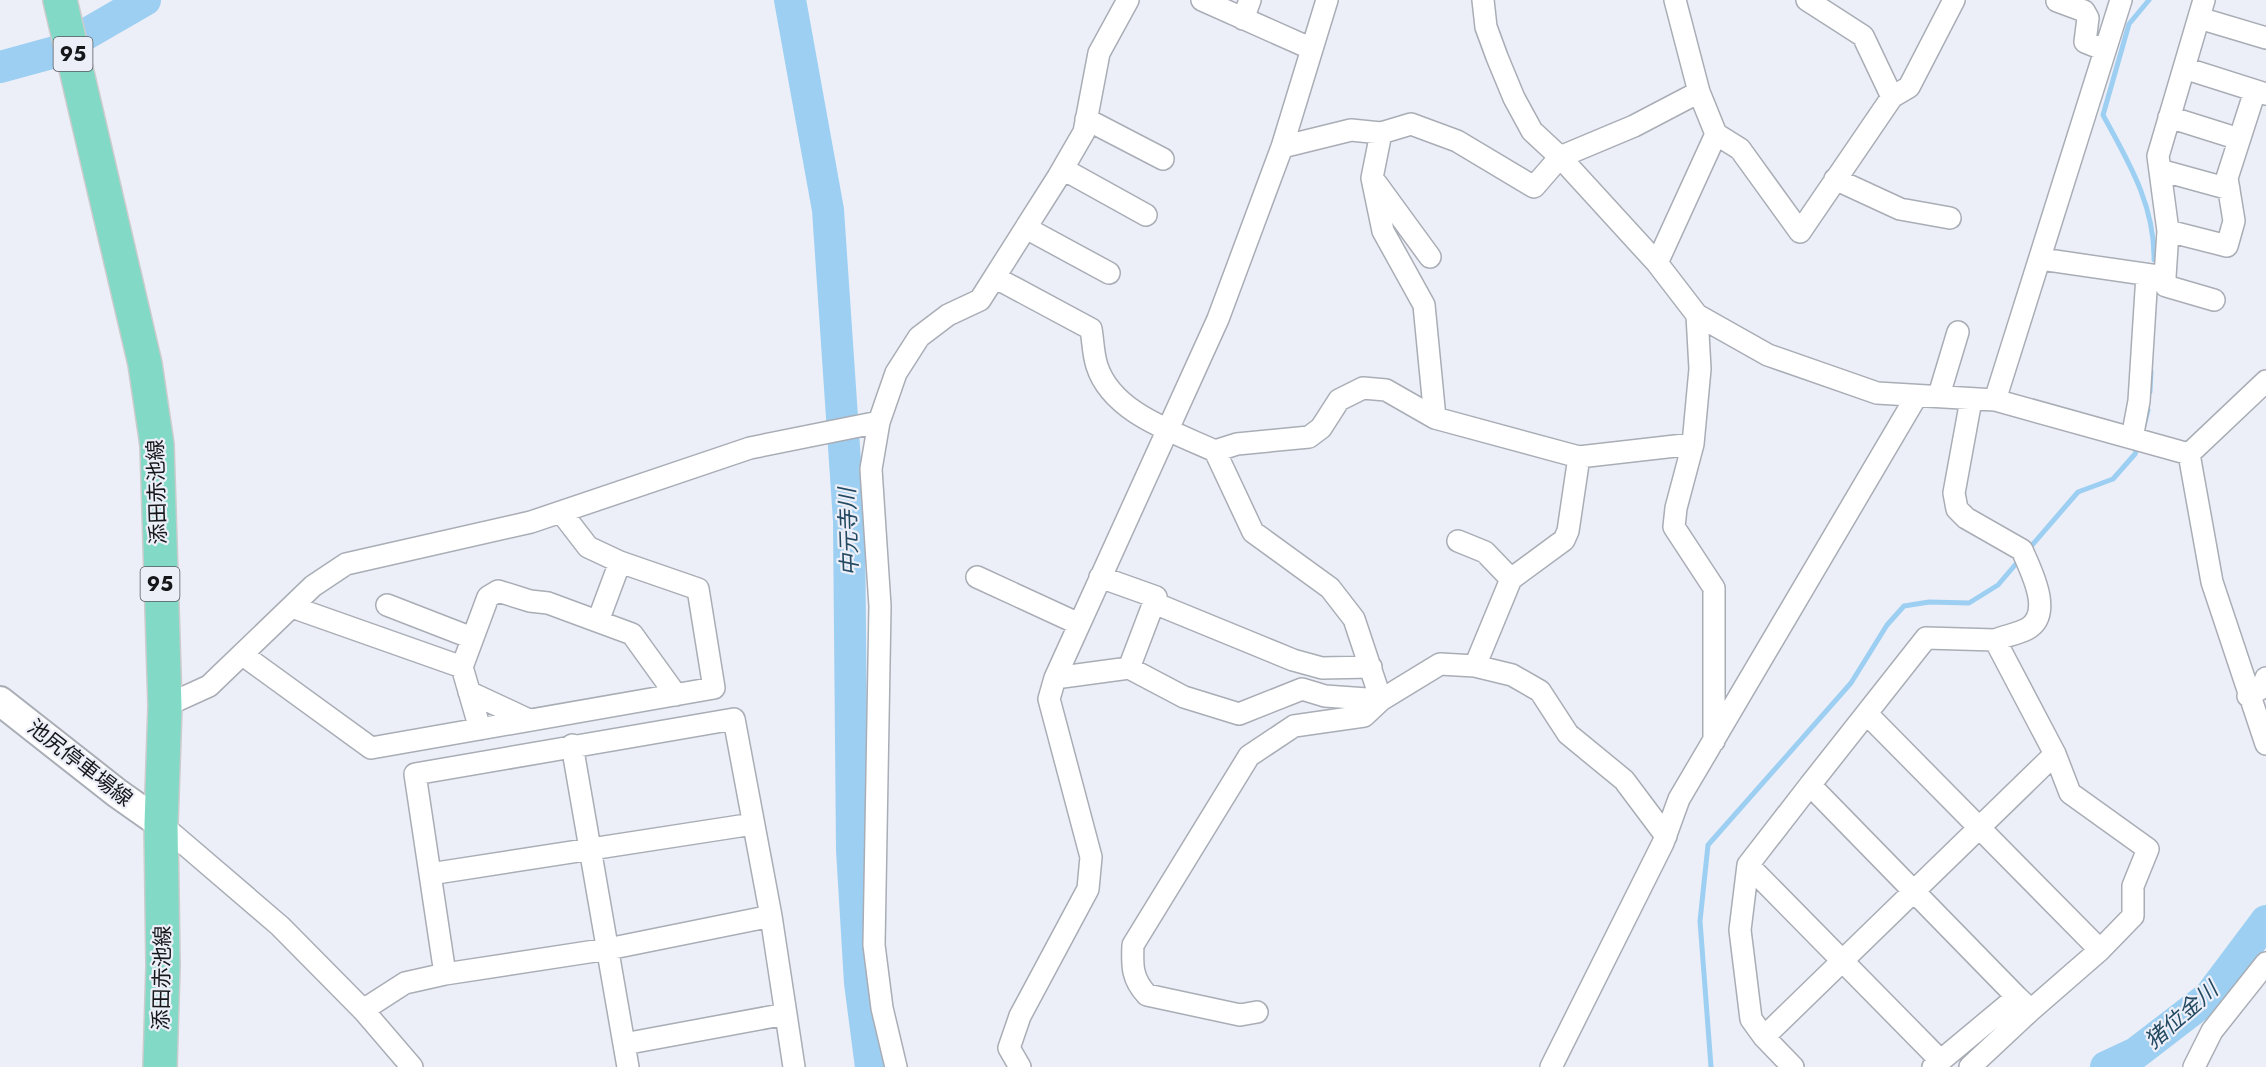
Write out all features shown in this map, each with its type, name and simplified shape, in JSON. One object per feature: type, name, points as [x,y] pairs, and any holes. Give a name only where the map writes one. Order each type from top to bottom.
[{"type":"main road","name":"添田赤池線","points":[[60,0],[145,363],[157,445],[165,706],[161,824],[163,966],[160,1067]]},
{"type":"main road","name":"池尻停車場線","points":[[0,701],[117,793],[161,824]]},
{"type":"street","points":[[896,1067],[882,1008],[874,945],[880,606],[870,423],[896,374],[919,338],[948,315],[980,300],[1063,169],[1083,132],[1099,53],[1128,0]]},
{"type":"street","points":[[1202,0],[1247,9],[1312,49]]},
{"type":"street","points":[[1020,1067],[1009,1048],[1017,1026],[1088,888],[1090,867],[1090,857],[1049,699],[1055,678],[1166,428],[1218,318],[1281,147],[1327,0]]},
{"type":"street","points":[[1483,0],[1486,27],[1514,98],[1532,131],[1560,157],[1657,263],[1697,315],[1768,355],[1877,393],[1995,400],[2189,454]]},
{"type":"street","points":[[1675,0],[1699,92],[1716,134],[1740,149],[1800,232],[1892,97],[1909,87],[1944,24],[1953,0]]},
{"type":"street","points":[[1807,0],[1863,36],[1892,97]]},
{"type":"street","points":[[1995,400],[2121,0]]},
{"type":"street","points":[[2056,1],[2084,11],[2088,18],[2085,42],[2105,50]]},
{"type":"street","points":[[2132,438],[2156,276],[2168,231],[2158,156],[2201,9],[2266,38]]},
{"type":"street","points":[[2168,231],[2227,246],[2234,221],[2227,178],[2239,139],[2260,92],[2184,68]]},
{"type":"street","points":[[1281,147],[1351,130],[1381,133],[1411,124],[1457,141],[1534,187],[1560,157],[1634,126],[1699,92]]},
{"type":"street","points":[[2169,117],[2239,139]]},
{"type":"street","points":[[1086,119],[1163,159]]},
{"type":"street","points":[[1381,133],[1372,178],[1383,231],[1424,305],[1435,417]]},
{"type":"street","points":[[1657,263],[1716,134]]},
{"type":"street","points":[[1063,169],[1146,214]]},
{"type":"street","points":[[2160,170],[2229,189]]},
{"type":"street","points":[[1372,178],[1430,257]]},
{"type":"street","points":[[1836,179],[1900,209],[1950,218]]},
{"type":"street","points":[[1026,228],[1108,273]]},
{"type":"street","points":[[2041,259],[2156,276],[2166,286],[2214,300]]},
{"type":"street","points":[[996,278],[1091,329],[1097,366],[1108,386],[1131,410],[1215,451],[1253,532],[1330,588],[1354,619],[1381,700]]},
{"type":"street","points":[[1697,315],[1700,369],[1693,444],[1676,508],[1674,527],[1714,588],[1714,742]]},
{"type":"street","points":[[1940,395],[1958,332]]},
{"type":"street","points":[[2189,454],[2266,381]]},
{"type":"street","points":[[1215,451],[1237,444],[1309,436],[1321,428],[1340,400],[1363,388],[1386,390],[1435,417],[1580,457],[1693,444]]},
{"type":"street","points":[[1551,1067],[1666,836],[1679,799],[1916,397]]},
{"type":"street","points":[[1794,1067],[1764,1037],[1751,1019],[1740,930],[1748,865],[1926,638],[1995,640],[2028,628],[2038,618],[2041,605],[2022,550],[1966,518],[1957,509],[1954,493],[1971,400]]},
{"type":"street","points":[[165,706],[209,686],[313,586],[345,564],[531,522],[750,448],[870,423]]},
{"type":"street","points":[[2189,454],[2212,582],[2248,696],[2266,744]]},
{"type":"street","points":[[1475,666],[1511,579],[1564,540],[1568,531],[1580,457]]},
{"type":"street","points":[[243,655],[370,748],[714,688],[698,589],[620,562],[588,547],[561,512]]},
{"type":"street","points":[[1458,541],[1485,552],[1511,579]]},
{"type":"street","points":[[598,621],[620,562]]},
{"type":"street","points":[[977,577],[1079,624]]},
{"type":"street","points":[[1100,577],[1156,597],[1129,668]]},
{"type":"street","points":[[483,762],[462,668],[488,597],[498,591],[530,601],[548,603],[632,634],[680,694],[690,726]]},
{"type":"street","points":[[1154,603],[1302,663],[1322,668],[1371,667]]},
{"type":"street","points":[[387,605],[472,638]]},
{"type":"street","points":[[292,607],[462,668]]},
{"type":"street","points":[[1748,865],[1937,1064],[2100,950],[2133,916],[2133,886],[2148,849],[2070,793],[2055,754],[1995,640]]},
{"type":"street","points":[[1257,1012],[1240,1015],[1147,994],[1138,984],[1132,971],[1133,945],[1249,756],[1294,726],[1364,716],[1381,700],[1440,664],[1475,666],[1512,675],[1540,691],[1568,734],[1624,780],[1666,836]]},
{"type":"street","points":[[1055,678],[1129,668],[1184,697],[1239,714],[1302,689],[1325,696],[1381,700]]},
{"type":"street","points":[[2248,696],[2262,688],[2266,678]]},
{"type":"street","points":[[468,692],[530,720]]},
{"type":"street","points":[[1867,714],[2100,950]]},
{"type":"street","points":[[445,974],[415,774],[734,719],[771,916],[794,1067]]},
{"type":"street","points":[[572,746],[628,1067]]},
{"type":"street","points":[[1764,1037],[2055,754]]},
{"type":"street","points":[[1810,785],[2024,1004]]},
{"type":"street","points":[[161,824],[280,926],[363,1010],[412,1067]]},
{"type":"street","points":[[430,874],[753,824]]},
{"type":"street","points":[[363,1010],[405,983],[445,974],[608,949],[771,916]]},
{"type":"street","points":[[2194,1067],[2212,1031],[2266,963]]},
{"type":"street","points":[[1970,1067],[2024,1004]]},
{"type":"street","points":[[624,1044],[786,1014]]},
{"type":"waterway","name":"中元寺川","points":[[0,67],[55,52],[145,0]]},
{"type":"waterway","name":"中元寺川","points":[[790,0],[828,210],[849,521],[852,850],[860,983],[871,1067]]},
{"type":"waterway","points":[[2149,0],[2129,24],[2103,115],[2145,202],[2153,240],[2154,260]]},
{"type":"waterway","points":[[2150,392],[2151,371]]},
{"type":"waterway","points":[[2143,430],[2148,410]]},
{"type":"waterway","points":[[2027,551],[2078,492],[2113,479],[2135,454],[2138,445]]},
{"type":"waterway","points":[[1711,1067],[1700,921],[1708,845],[1851,683],[1887,625],[1904,606],[1929,602],[1969,603],[1998,585],[2021,558]]},
{"type":"waterway","name":"猪位金川","points":[[2106,1067],[2136,1053],[2209,997],[2266,921]]}]
